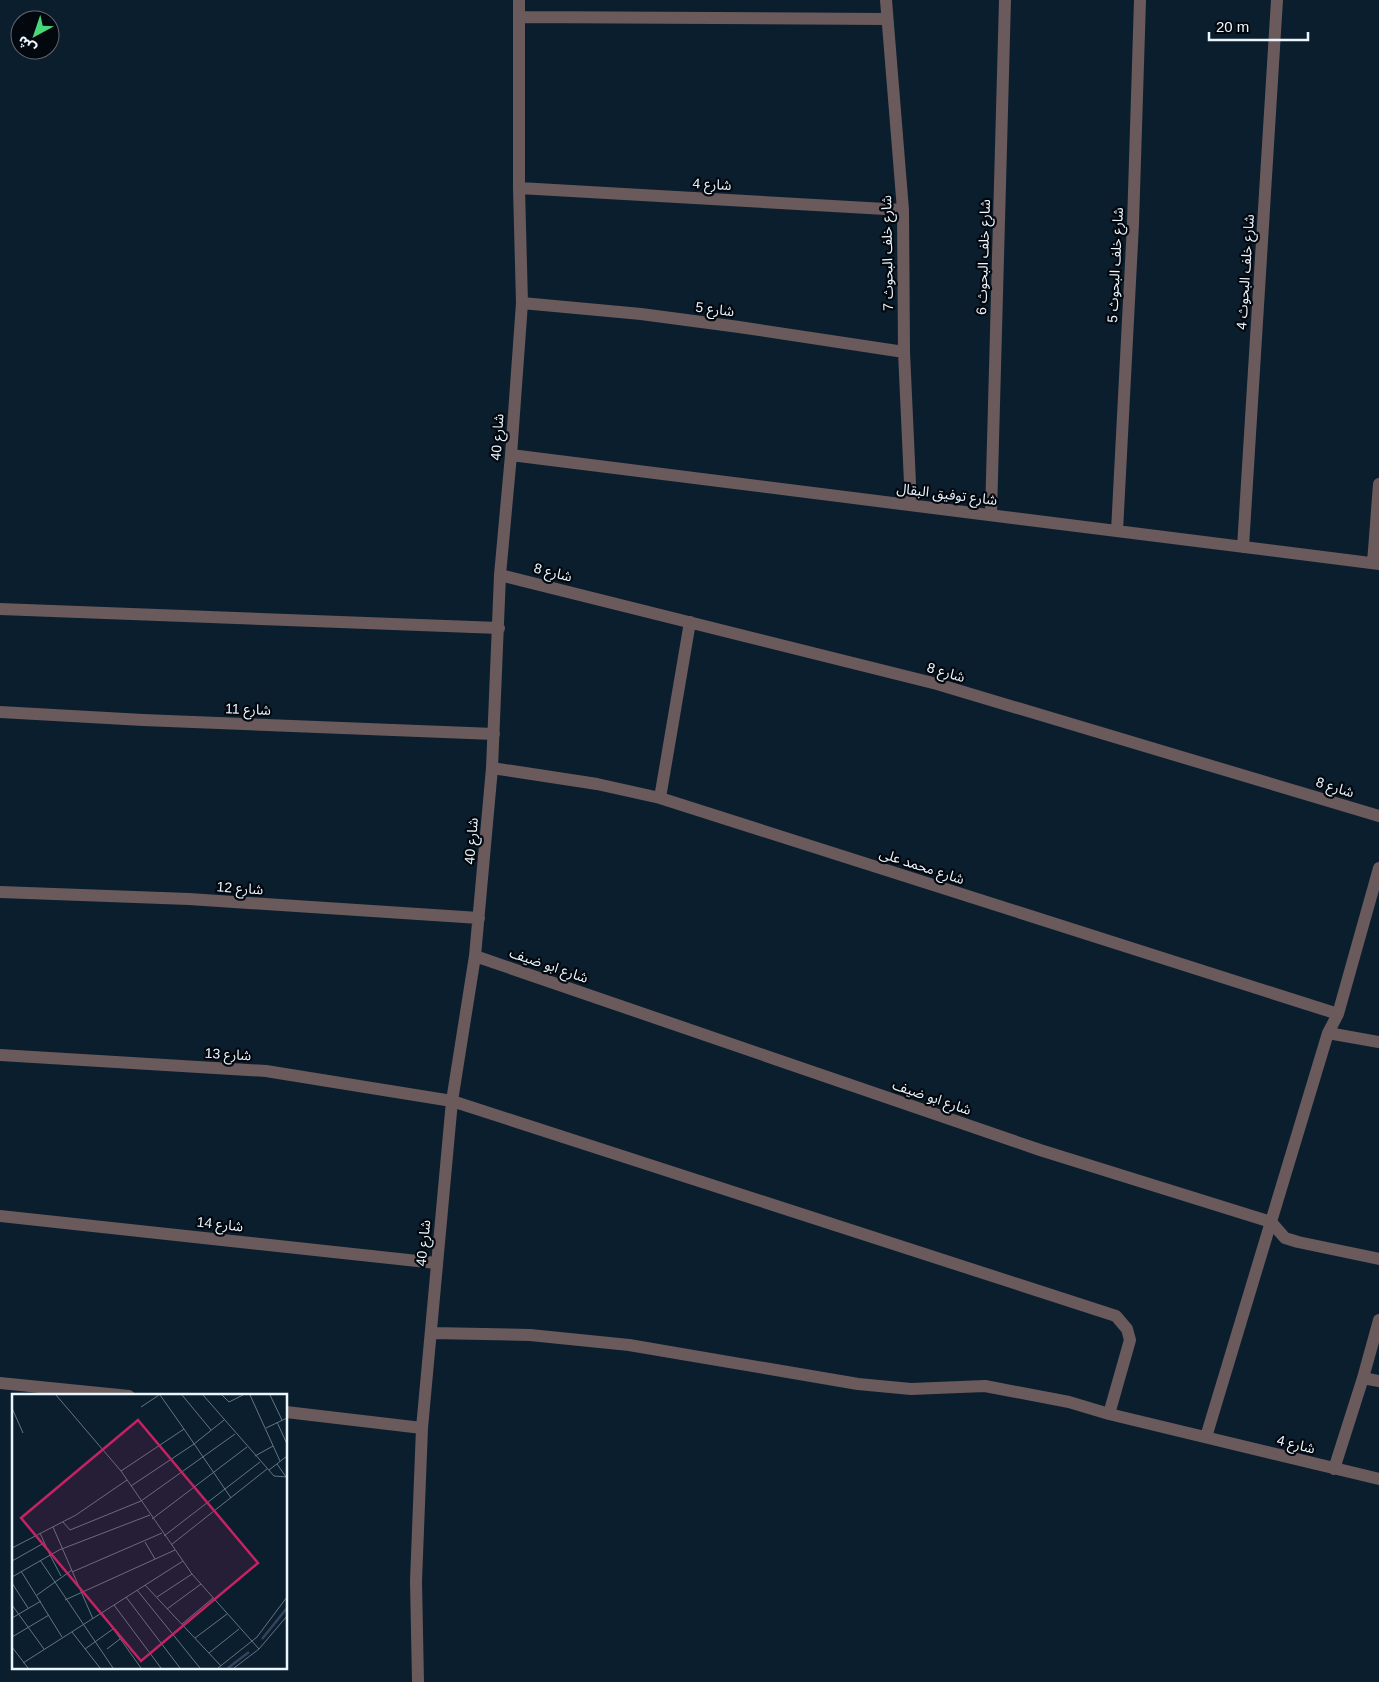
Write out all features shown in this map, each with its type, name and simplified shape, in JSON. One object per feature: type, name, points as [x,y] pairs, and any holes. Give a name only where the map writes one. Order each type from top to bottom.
[{"type":"street","name":"شارع 40","points":[[418,1682],[416,1581],[422,1428],[452,1101],[475,956],[479,918],[492,768],[500,575],[522,303],[519,188],[519,0]]},
{"type":"street","name":"شارع خلف البحوث 7","points":[[886,0],[903,210],[904,352],[911,505]]},
{"type":"street","name":"شارع خلف البحوث 6","points":[[991,515],[1005,0]]},
{"type":"street","name":"شارع خلف البحوث 5","points":[[1117,531],[1133,224],[1140,0]]},
{"type":"street","name":"شارع خلف البحوث 4","points":[[1243,547],[1277,0]]},
{"type":"street","points":[[519,17],[887,19]]},
{"type":"street","name":"شارع 4","points":[[519,188],[903,210]]},
{"type":"street","name":"شارع 5","points":[[522,303],[641,314],[904,352]]},
{"type":"street","name":"شارع توفيق البقال","points":[[511,455],[1376,563]]},
{"type":"street","points":[[1376,563],[1379,484]]},
{"type":"street","name":"شارع 8","points":[[500,575],[937,684],[1379,816]]},
{"type":"street","points":[[0,609],[499,628]]},
{"type":"street","points":[[660,798],[690,622]]},
{"type":"street","name":"شارع 11","points":[[0,712],[143,720],[494,734]]},
{"type":"street","name":"شارع محمد على","points":[[492,768],[597,784],[660,798],[1338,1014]]},
{"type":"street","points":[[1206,1438],[1328,1033],[1338,1014],[1379,868]]},
{"type":"street","name":"شارع 12","points":[[0,892],[189,900],[479,918]]},
{"type":"street","name":"شارع ابو ضيف","points":[[475,956],[1040,1150],[1271,1222],[1285,1238],[1379,1259]]},
{"type":"street","points":[[1328,1033],[1379,1042]]},
{"type":"street","name":"شارع 13","points":[[0,1056],[266,1071],[452,1101],[1116,1316],[1127,1329],[1130,1340],[1109,1414]]},
{"type":"street","name":"شارع 14","points":[[0,1216],[436,1263]]},
{"type":"street","points":[[1334,1469],[1379,1320]]},
{"type":"street","name":"شارع 4","points":[[431,1333],[530,1335],[629,1345],[858,1384],[911,1389],[985,1386],[1069,1402],[1109,1414],[1379,1479]]},
{"type":"street","points":[[1363,1378],[1379,1381]]},
{"type":"street","points":[[0,1382],[111,1394]]},
{"type":"street","points":[[288,1412],[422,1428]]}]
